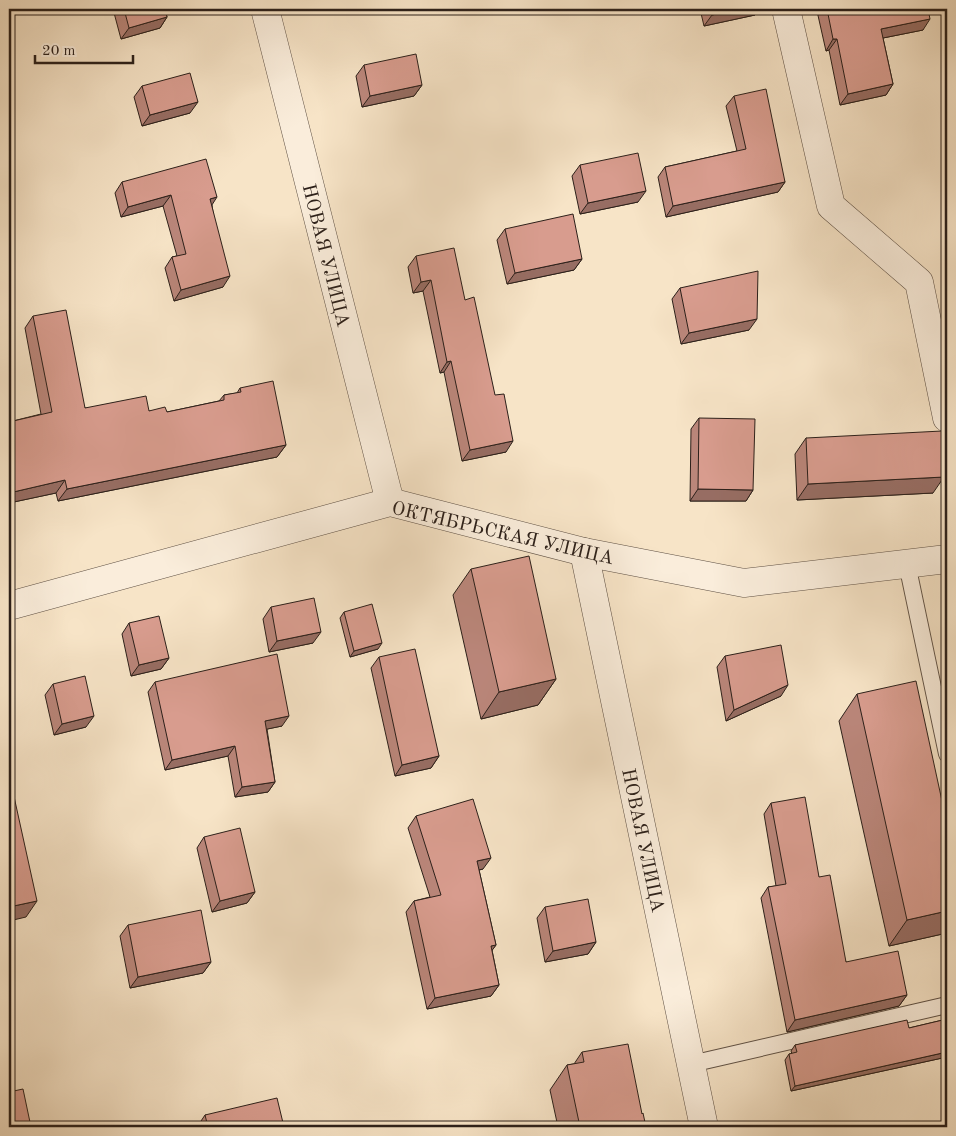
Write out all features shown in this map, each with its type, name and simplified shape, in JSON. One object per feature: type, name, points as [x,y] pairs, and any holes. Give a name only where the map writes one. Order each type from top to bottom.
[{"type":"street","name":"НОВАЯ УЛИЦА","points":[[265,9],[390,502]]},
{"type":"street","points":[[786,9],[832,206],[919,282],[947,418]]},
{"type":"street","name":"ОКТЯБРЬСКАЯ УЛИЦА","points":[[9,606],[390,502],[584,552],[744,584],[947,559]]},
{"type":"street","name":"НОВАЯ УЛИЦА","points":[[584,552],[704,1127]]},
{"type":"lane","points":[[907,564],[947,754]]},
{"type":"lane","points":[[691,1064],[947,1005]]},
{"type":"building","points":[[124,9],[165,9],[167,17],[129,28]]},
{"type":"building","points":[[711,9],[741,9],[712,15]]},
{"type":"building","points":[[827,9],[928,9],[930,19],[881,29],[893,84],[848,94],[837,39],[833,39]]},
{"type":"building","points":[[416,54],[422,85],[370,96],[364,65]]},
{"type":"building","points":[[190,73],[198,102],[150,115],[142,86]]},
{"type":"building","points":[[766,89],[785,182],[673,206],[665,167],[746,149],[734,96]]},
{"type":"building","points":[[638,153],[646,191],[588,203],[580,165]]},
{"type":"building","points":[[206,159],[217,197],[210,199],[230,276],[181,290],[172,257],[186,254],[171,195],[128,207],[122,182]]},
{"type":"building","points":[[573,214],[582,259],[515,273],[505,229]]},
{"type":"building","points":[[454,248],[465,300],[474,297],[495,395],[504,394],[513,441],[470,450],[451,361],[447,362],[431,280],[421,282],[416,256]]},
{"type":"building","points":[[758,271],[757,319],[689,333],[680,288]]},
{"type":"building","points":[[66,310],[85,408],[146,396],[149,411],[165,407],[167,412],[224,400],[224,395],[241,392],[240,388],[273,381],[286,445],[67,489],[65,480],[9,493],[9,422],[52,412],[33,316]]},
{"type":"building","points":[[699,418],[755,419],[753,490],[698,489]]},
{"type":"building","points":[[942,431],[944,477],[808,484],[806,438]]},
{"type":"building","points":[[529,556],[556,679],[499,692],[471,569]]},
{"type":"building","points":[[314,598],[321,632],[277,641],[271,607]]},
{"type":"building","points":[[372,604],[382,643],[354,651],[344,612]]},
{"type":"building","points":[[159,616],[169,658],[139,665],[129,623]]},
{"type":"building","points":[[781,645],[788,685],[734,710],[725,656]]},
{"type":"building","points":[[415,649],[439,756],[402,765],[379,657]]},
{"type":"building","points":[[277,654],[289,716],[265,721],[275,782],[242,787],[235,746],[172,760],[155,682]]},
{"type":"building","points":[[85,676],[94,716],[62,724],[53,684]]},
{"type":"building","points":[[916,681],[947,824],[947,911],[907,920],[857,694]]},
{"type":"building","points":[[13,792],[37,901],[9,907],[9,793]]},
{"type":"building","points":[[805,797],[819,877],[830,875],[846,962],[898,951],[907,995],[795,1020],[768,887],[786,884],[771,803]]},
{"type":"building","points":[[473,799],[491,858],[477,861],[496,945],[491,946],[499,985],[435,998],[414,901],[441,895],[416,816]]},
{"type":"building","points":[[240,828],[255,892],[220,901],[204,837]]},
{"type":"building","points":[[588,899],[596,942],[553,951],[545,907]]},
{"type":"building","points":[[201,910],[211,962],[138,977],[128,925]]},
{"type":"building","points":[[947,1019],[947,1052],[795,1086],[789,1054],[797,1052],[795,1045],[907,1020],[909,1028]]},
{"type":"building","points":[[628,1044],[646,1127],[580,1127],[567,1065],[584,1062],[582,1052]]},
{"type":"building","points":[[23,1089],[31,1127],[9,1127],[9,1092]]},
{"type":"building","points":[[277,1098],[284,1127],[208,1127],[205,1115]]}]
